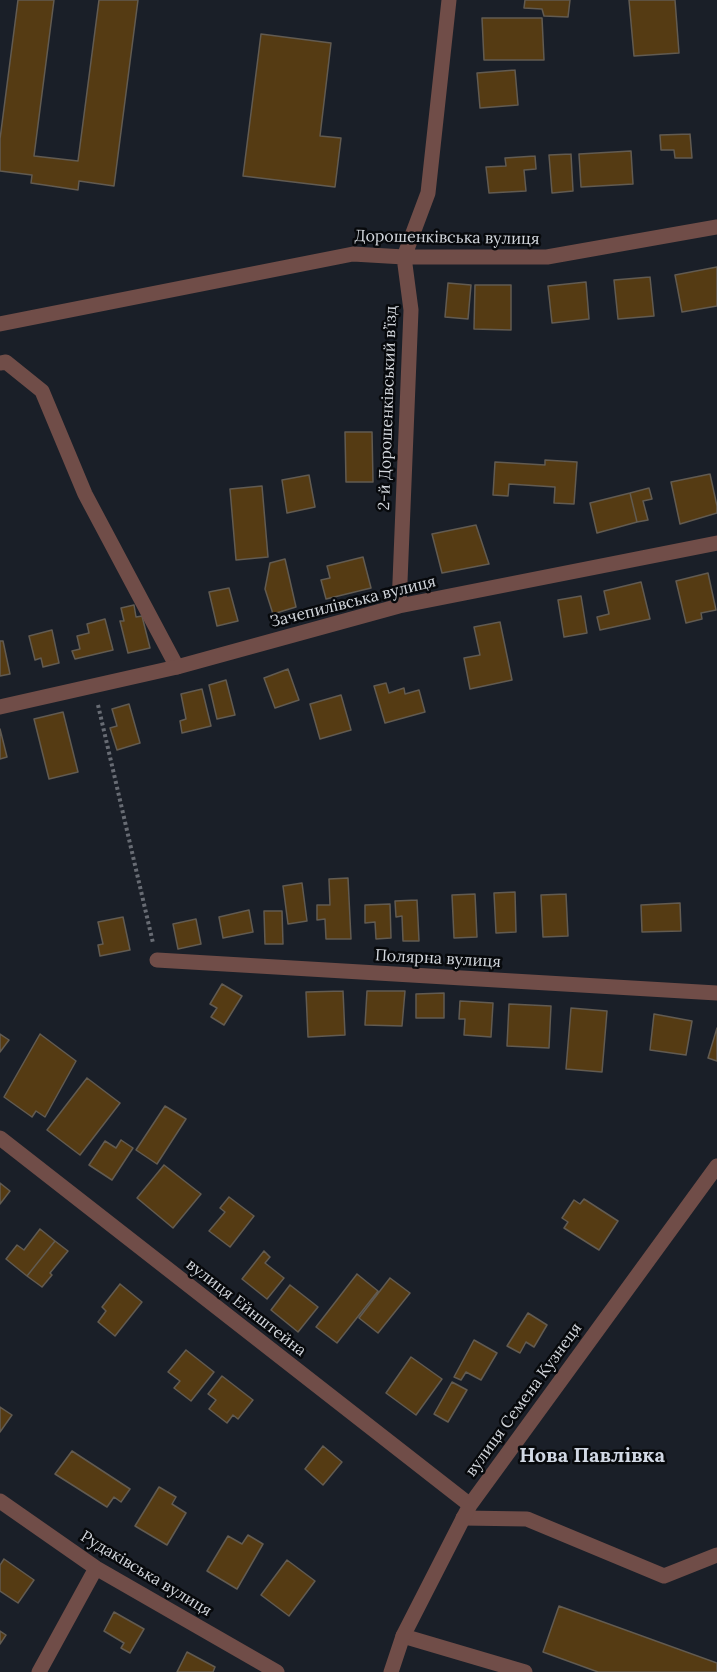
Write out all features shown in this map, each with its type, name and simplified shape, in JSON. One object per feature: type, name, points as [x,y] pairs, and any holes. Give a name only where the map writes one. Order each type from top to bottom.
[{"type":"street","name":"2-й Дорошенківський в’їзд","points":[[399,606],[411,310],[404,257],[428,193],[449,0]]},
{"type":"street","name":"Дорошенківська вулиця","points":[[0,324],[353,254],[404,257],[547,257],[717,227]]},
{"type":"street","points":[[2,361],[42,391],[85,494],[177,667]]},
{"type":"street","name":"Зачепилівська вулиця","points":[[0,707],[177,667],[399,606],[717,543]]},
{"type":"street","name":"Полярна вулиця","points":[[157,960],[717,993]]},
{"type":"street","name":"вулиця Ейнштейна","points":[[0,1138],[466,1512]]},
{"type":"street","name":"вулиця Семена Кузнеця","points":[[391,1672],[403,1636],[466,1512],[717,1167]]},
{"type":"street","name":"Рудаківська вулиця","points":[[0,1501],[96,1568],[277,1672]]},
{"type":"street","points":[[466,1512],[526,1519],[664,1575],[717,1555]]},
{"type":"street","points":[[39,1672],[96,1568]]},
{"type":"street","points":[[403,1636],[525,1672]]},
{"type":"path","points":[[94,687],[157,960]]},
{"type":"building","points":[[18,0],[54,0],[34,156],[78,161],[99,0],[138,0],[114,186],[79,181],[78,190],[31,183],[32,175],[0,171],[0,139]]},
{"type":"building","points":[[525,0],[570,0],[568,17],[544,16],[542,9],[524,8]]},
{"type":"building","points":[[629,0],[675,0],[679,53],[634,56]]},
{"type":"building","points":[[482,18],[542,18],[544,60],[484,60]]},
{"type":"building","points":[[261,34],[331,43],[320,136],[341,138],[335,187],[243,176]]},
{"type":"building","points":[[515,70],[518,105],[480,108],[477,73]]},
{"type":"building","points":[[690,134],[692,158],[675,158],[674,150],[661,150],[660,135]]},
{"type":"building","points":[[631,151],[633,184],[581,187],[579,154]]},
{"type":"building","points":[[571,154],[573,191],[552,193],[549,155]]},
{"type":"building","points":[[535,156],[536,169],[524,170],[526,191],[489,193],[486,167],[506,166],[505,158]]},
{"type":"building","points":[[717,267],[717,306],[682,312],[675,275]]},
{"type":"building","points":[[650,277],[654,316],[618,319],[614,280]]},
{"type":"building","points":[[586,282],[589,319],[552,323],[548,286]]},
{"type":"building","points":[[448,283],[471,285],[468,319],[445,317]]},
{"type":"building","points":[[475,285],[511,285],[511,330],[474,329]]},
{"type":"building","points":[[345,432],[372,432],[373,482],[346,482]]},
{"type":"building","points":[[545,460],[577,462],[574,504],[554,503],[555,487],[509,484],[508,496],[493,495],[495,462],[545,465]]},
{"type":"building","points":[[710,474],[717,513],[680,524],[671,482]]},
{"type":"building","points":[[309,475],[315,507],[287,513],[282,480]]},
{"type":"building","points":[[262,486],[268,557],[236,560],[230,489]]},
{"type":"building","points":[[649,488],[652,499],[643,501],[648,520],[637,522],[630,493]]},
{"type":"building","points":[[630,493],[637,522],[597,533],[590,503]]},
{"type":"building","points":[[476,525],[489,564],[442,573],[432,534]]},
{"type":"building","points":[[363,557],[371,588],[326,599],[321,580],[330,578],[327,566]]},
{"type":"building","points":[[285,559],[296,607],[273,614],[265,589],[270,563]]},
{"type":"building","points":[[708,573],[716,610],[701,613],[702,619],[686,623],[676,581]]},
{"type":"building","points":[[641,582],[650,619],[600,630],[597,617],[609,614],[604,591]]},
{"type":"building","points":[[229,588],[238,621],[217,626],[209,592]]},
{"type":"building","points":[[581,596],[587,633],[564,637],[558,600]]},
{"type":"building","points":[[134,605],[136,617],[142,616],[150,648],[128,653],[120,621],[124,621],[121,608]]},
{"type":"building","points":[[105,619],[113,650],[75,659],[72,651],[80,649],[77,636],[89,633],[87,624]]},
{"type":"building","points":[[500,622],[512,680],[470,689],[464,658],[480,655],[474,627]]},
{"type":"building","points":[[52,630],[59,663],[43,667],[41,658],[35,660],[29,636]]},
{"type":"building","points":[[0,641],[3,641],[10,674],[0,676]]},
{"type":"building","points":[[288,669],[299,700],[275,708],[264,678]]},
{"type":"building","points":[[226,680],[235,715],[217,719],[209,685]]},
{"type":"building","points":[[386,683],[389,693],[404,688],[405,694],[419,690],[425,712],[385,723],[374,686]]},
{"type":"building","points":[[202,689],[211,726],[182,733],[180,721],[186,719],[181,694]]},
{"type":"building","points":[[341,695],[351,730],[320,739],[310,704]]},
{"type":"building","points":[[129,704],[140,743],[117,750],[110,728],[117,726],[112,709]]},
{"type":"building","points":[[63,712],[78,772],[49,779],[34,719]]},
{"type":"building","points":[[0,729],[7,757],[0,759]]},
{"type":"building","points":[[348,878],[351,939],[326,939],[325,919],[317,920],[317,905],[330,905],[329,879]]},
{"type":"building","points":[[302,883],[307,921],[288,924],[283,886]]},
{"type":"building","points":[[515,892],[516,932],[496,933],[494,893]]},
{"type":"building","points":[[475,894],[477,937],[454,938],[452,895]]},
{"type":"building","points":[[566,894],[568,936],[543,937],[541,895]]},
{"type":"building","points":[[417,900],[419,941],[403,941],[402,916],[396,917],[395,901]]},
{"type":"building","points":[[680,903],[681,931],[642,932],[641,905]]},
{"type":"building","points":[[390,904],[391,938],[376,939],[375,922],[365,923],[365,905]]},
{"type":"building","points":[[249,910],[253,932],[223,938],[219,917]]},
{"type":"building","points":[[264,911],[282,911],[283,944],[265,944]]},
{"type":"building","points":[[123,917],[130,950],[100,956],[98,945],[103,944],[98,922]]},
{"type":"building","points":[[196,919],[201,944],[178,949],[173,924]]},
{"type":"building","points":[[222,984],[242,996],[224,1025],[211,1017],[217,1008],[210,1004]]},
{"type":"building","points":[[343,991],[345,1035],[308,1037],[306,992]]},
{"type":"building","points":[[367,991],[405,991],[402,1026],[365,1025]]},
{"type":"building","points":[[444,993],[444,1018],[416,1018],[416,994]]},
{"type":"building","points":[[460,1001],[493,1003],[491,1037],[464,1035],[465,1019],[459,1019]]},
{"type":"building","points":[[509,1004],[551,1006],[549,1048],[507,1046]]},
{"type":"building","points":[[571,1008],[607,1011],[602,1072],[566,1069]]},
{"type":"building","points":[[654,1014],[692,1021],[686,1055],[650,1050]]},
{"type":"building","points":[[717,1028],[717,1061],[708,1058]]},
{"type":"building","points":[[0,1034],[9,1040],[0,1052]]},
{"type":"building","points":[[40,1034],[76,1061],[45,1117],[36,1111],[32,1117],[4,1097]]},
{"type":"building","points":[[87,1078],[120,1103],[80,1155],[47,1130]]},
{"type":"building","points":[[165,1106],[186,1119],[157,1164],[136,1150]]},
{"type":"building","points":[[121,1140],[133,1148],[112,1180],[89,1165],[105,1141],[116,1148]]},
{"type":"building","points":[[164,1165],[201,1194],[173,1228],[137,1198]]},
{"type":"building","points":[[0,1183],[10,1191],[0,1204]]},
{"type":"building","points":[[229,1197],[254,1216],[230,1247],[209,1231],[225,1212],[220,1208]]},
{"type":"building","points":[[584,1199],[618,1221],[599,1250],[564,1228],[568,1222],[562,1218],[574,1200],[580,1204]]},
{"type":"building","points":[[40,1229],[55,1241],[27,1276],[6,1259],[17,1245],[24,1250]]},
{"type":"building","points":[[55,1241],[68,1251],[42,1287],[27,1276]]},
{"type":"building","points":[[264,1251],[270,1257],[265,1263],[284,1278],[267,1299],[242,1279]]},
{"type":"building","points":[[357,1274],[378,1291],[337,1343],[316,1327]]},
{"type":"building","points":[[390,1278],[410,1293],[378,1333],[359,1318]]},
{"type":"building","points":[[120,1284],[142,1302],[115,1336],[98,1322],[106,1311],[102,1307]]},
{"type":"building","points":[[290,1285],[318,1307],[298,1332],[271,1310]]},
{"type":"building","points":[[528,1313],[547,1325],[534,1347],[526,1342],[520,1353],[507,1346]]},
{"type":"building","points":[[474,1340],[497,1353],[481,1380],[466,1372],[461,1380],[454,1377]]},
{"type":"building","points":[[186,1350],[214,1372],[191,1401],[174,1388],[180,1381],[168,1372]]},
{"type":"building","points":[[411,1357],[442,1379],[416,1415],[386,1393]]},
{"type":"building","points":[[222,1376],[253,1400],[238,1419],[233,1415],[227,1423],[209,1409],[216,1400],[208,1394]]},
{"type":"building","points":[[452,1382],[467,1390],[448,1422],[434,1414]]},
{"type":"building","points":[[0,1407],[12,1415],[0,1432]]},
{"type":"building","points":[[323,1446],[342,1462],[323,1485],[305,1469]]},
{"type":"building","points":[[72,1451],[130,1489],[121,1502],[114,1497],[107,1507],[55,1474]]},
{"type":"building","points":[[159,1487],[176,1497],[172,1504],[186,1513],[167,1545],[135,1526]]},
{"type":"building","points":[[248,1535],[263,1544],[237,1589],[207,1571],[228,1536],[242,1544]]},
{"type":"building","points":[[4,1559],[34,1580],[18,1603],[0,1591],[0,1565]]},
{"type":"building","points":[[287,1560],[315,1581],[289,1616],[261,1595]]},
{"type":"building","points":[[559,1606],[717,1663],[717,1672],[598,1672],[543,1652]]},
{"type":"building","points":[[114,1612],[144,1629],[130,1653],[121,1648],[124,1643],[104,1631]]},
{"type":"building","points":[[0,1631],[6,1635],[0,1644]]},
{"type":"building","points":[[187,1652],[215,1667],[213,1672],[177,1672]]},
{"type":"district","name":"Нова Павлівка","points":[[592,1456]]}]
